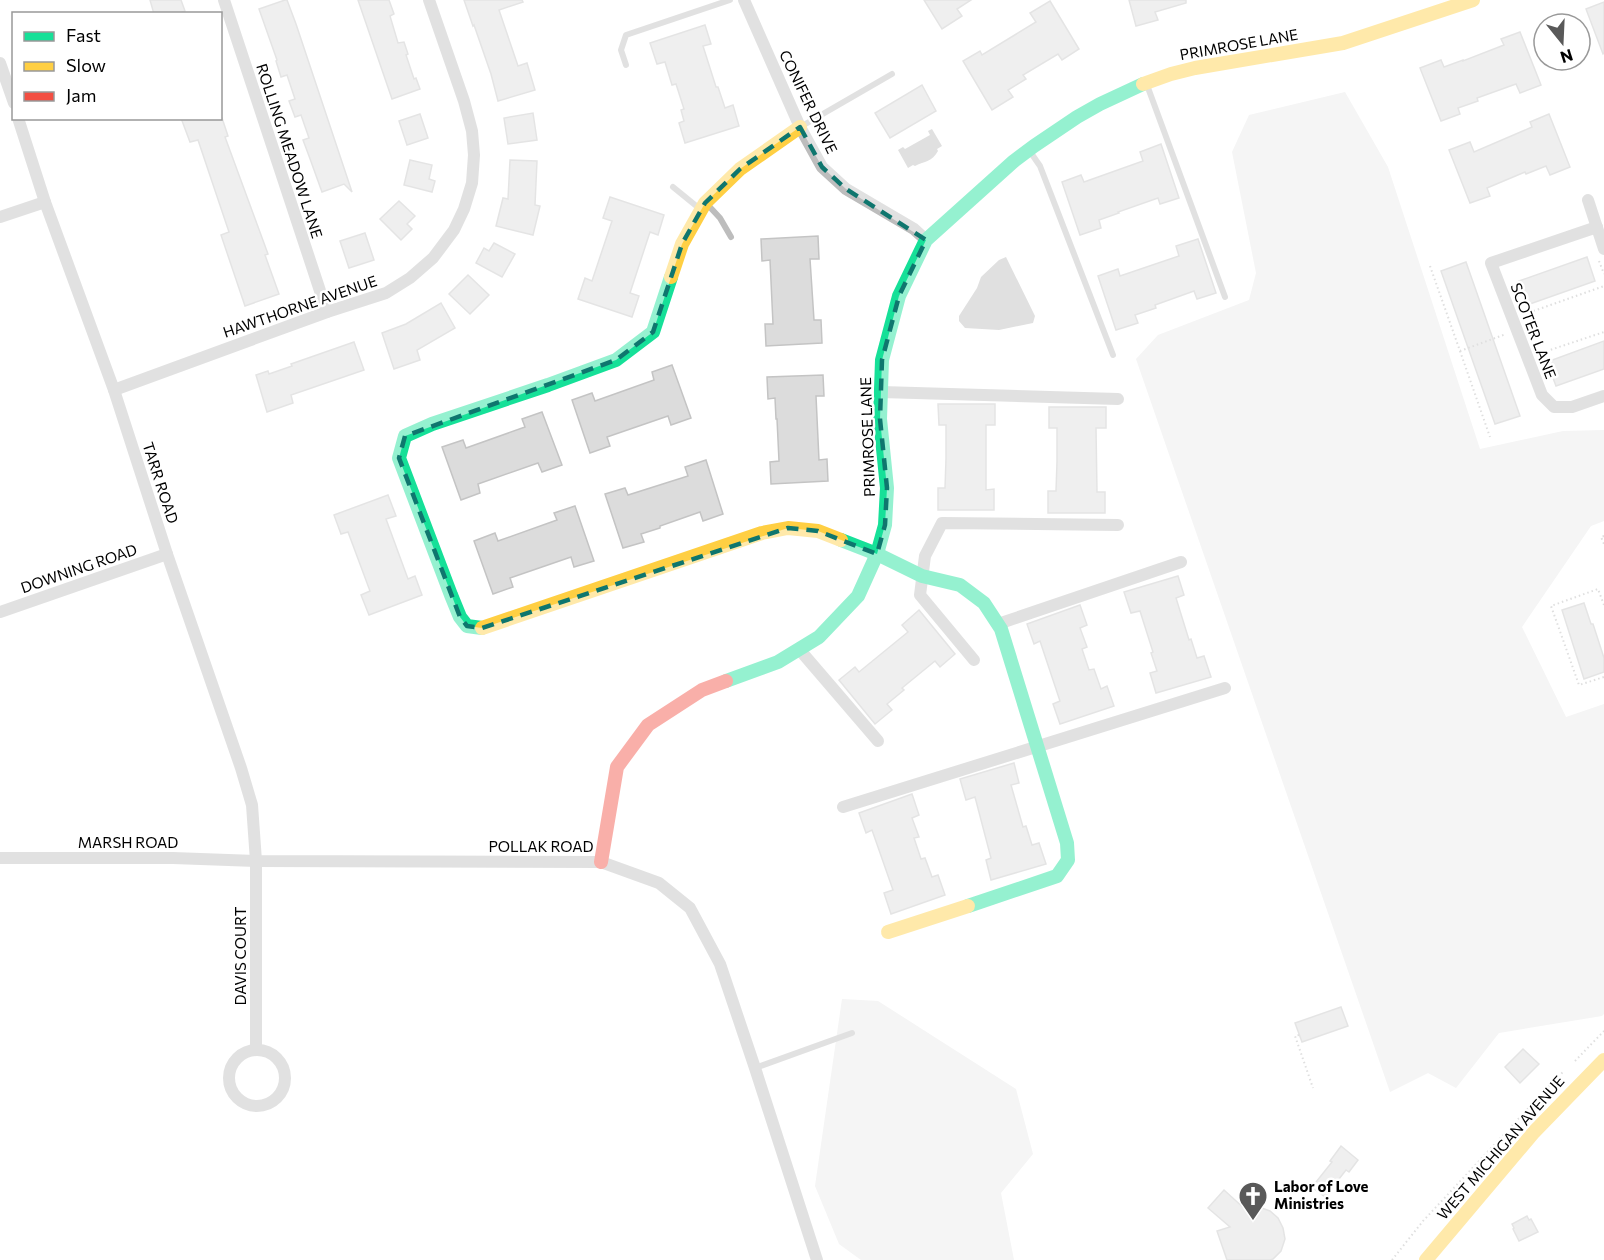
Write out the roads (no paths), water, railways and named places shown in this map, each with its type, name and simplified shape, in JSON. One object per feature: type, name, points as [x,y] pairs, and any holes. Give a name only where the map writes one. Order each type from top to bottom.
[{"type":"main road","name":"PRIMROSE LANE","points":[[600,862],[617,767],[648,725],[702,690],[778,662],[819,637],[858,596],[877,554],[885,525],[887,488],[880,419],[882,360],[899,296],[926,240],[1028,150],[1080,117],[1146,82],[1194,68],[1345,42],[1473,0]]},
{"type":"main road","points":[[800,127],[740,169],[703,206],[682,244],[653,332],[646,338],[616,360],[432,424],[405,436],[399,458],[451,595],[460,617],[467,626],[482,628],[762,533],[788,528],[818,531],[877,554],[922,576],[960,585],[984,603],[1001,629],[1068,843],[1068,860],[1057,876],[888,932]]},
{"type":"main road","name":"WEST MICHIGAN AVENUE","points":[[1426,1260],[1518,1151],[1604,1060]]},
{"type":"street","name":"ROLLING MEADOW LANE","points":[[224,0],[327,312]]},
{"type":"street","name":"HAWTHORNE AVENUE","points":[[114,390],[327,312],[386,293],[410,278],[434,258],[454,230],[464,209],[472,183],[474,155],[472,131],[464,101],[429,0]]},
{"type":"street","name":"CONIFER DRIVE","points":[[744,0],[800,127],[822,167],[846,189],[914,229],[926,240]]},
{"type":"street","points":[[0,63],[12,97]]},
{"type":"street","name":"TARR ROAD","points":[[19,120],[45,202],[114,390],[246,786],[252,805],[256,861]]},
{"type":"street","points":[[1588,200],[1604,249]]},
{"type":"street","points":[[0,217],[45,202]]},
{"type":"street","name":"SCOTER LANE","points":[[1597,227],[1491,263],[1542,396],[1554,406],[1572,407],[1604,396]]},
{"type":"street","points":[[881,392],[1118,399]]},
{"type":"street","points":[[974,660],[920,595],[925,556],[942,523],[1119,525]]},
{"type":"street","name":"DOWNING ROAD","points":[[0,612],[167,554]]},
{"type":"street","points":[[998,624],[1181,562]]},
{"type":"street","points":[[799,649],[878,741]]},
{"type":"street","points":[[843,807],[1225,688]]},
{"type":"street","name":"MARSH ROAD","points":[[0,858],[173,858],[256,861]]},
{"type":"street","name":"POLLAK ROAD","points":[[256,861],[600,862],[659,883],[690,908],[720,964],[817,1260]]},
{"type":"street","name":"DAVIS COURT","points":[[256,861],[256,1050]]},
{"type":"street","points":[[256,1050],[273,1055],[285,1070],[284,1088],[279,1096],[264,1106],[245,1104],[232,1091],[229,1082],[233,1064],[247,1052],[256,1050]]},
{"type":"lane","points":[[626,65],[621,50],[626,35],[730,0]]},
{"type":"lane","points":[[800,127],[892,74]]},
{"type":"lane","points":[[1146,82],[1225,297]]},
{"type":"lane","points":[[1028,150],[1040,166],[1113,355]]},
{"type":"lane","points":[[673,187],[720,218],[731,237]]},
{"type":"lane","points":[[755,1068],[852,1033]]},
{"type":"place","name":"Labor of Love Ministries","points":[[1253,1222]]}]
